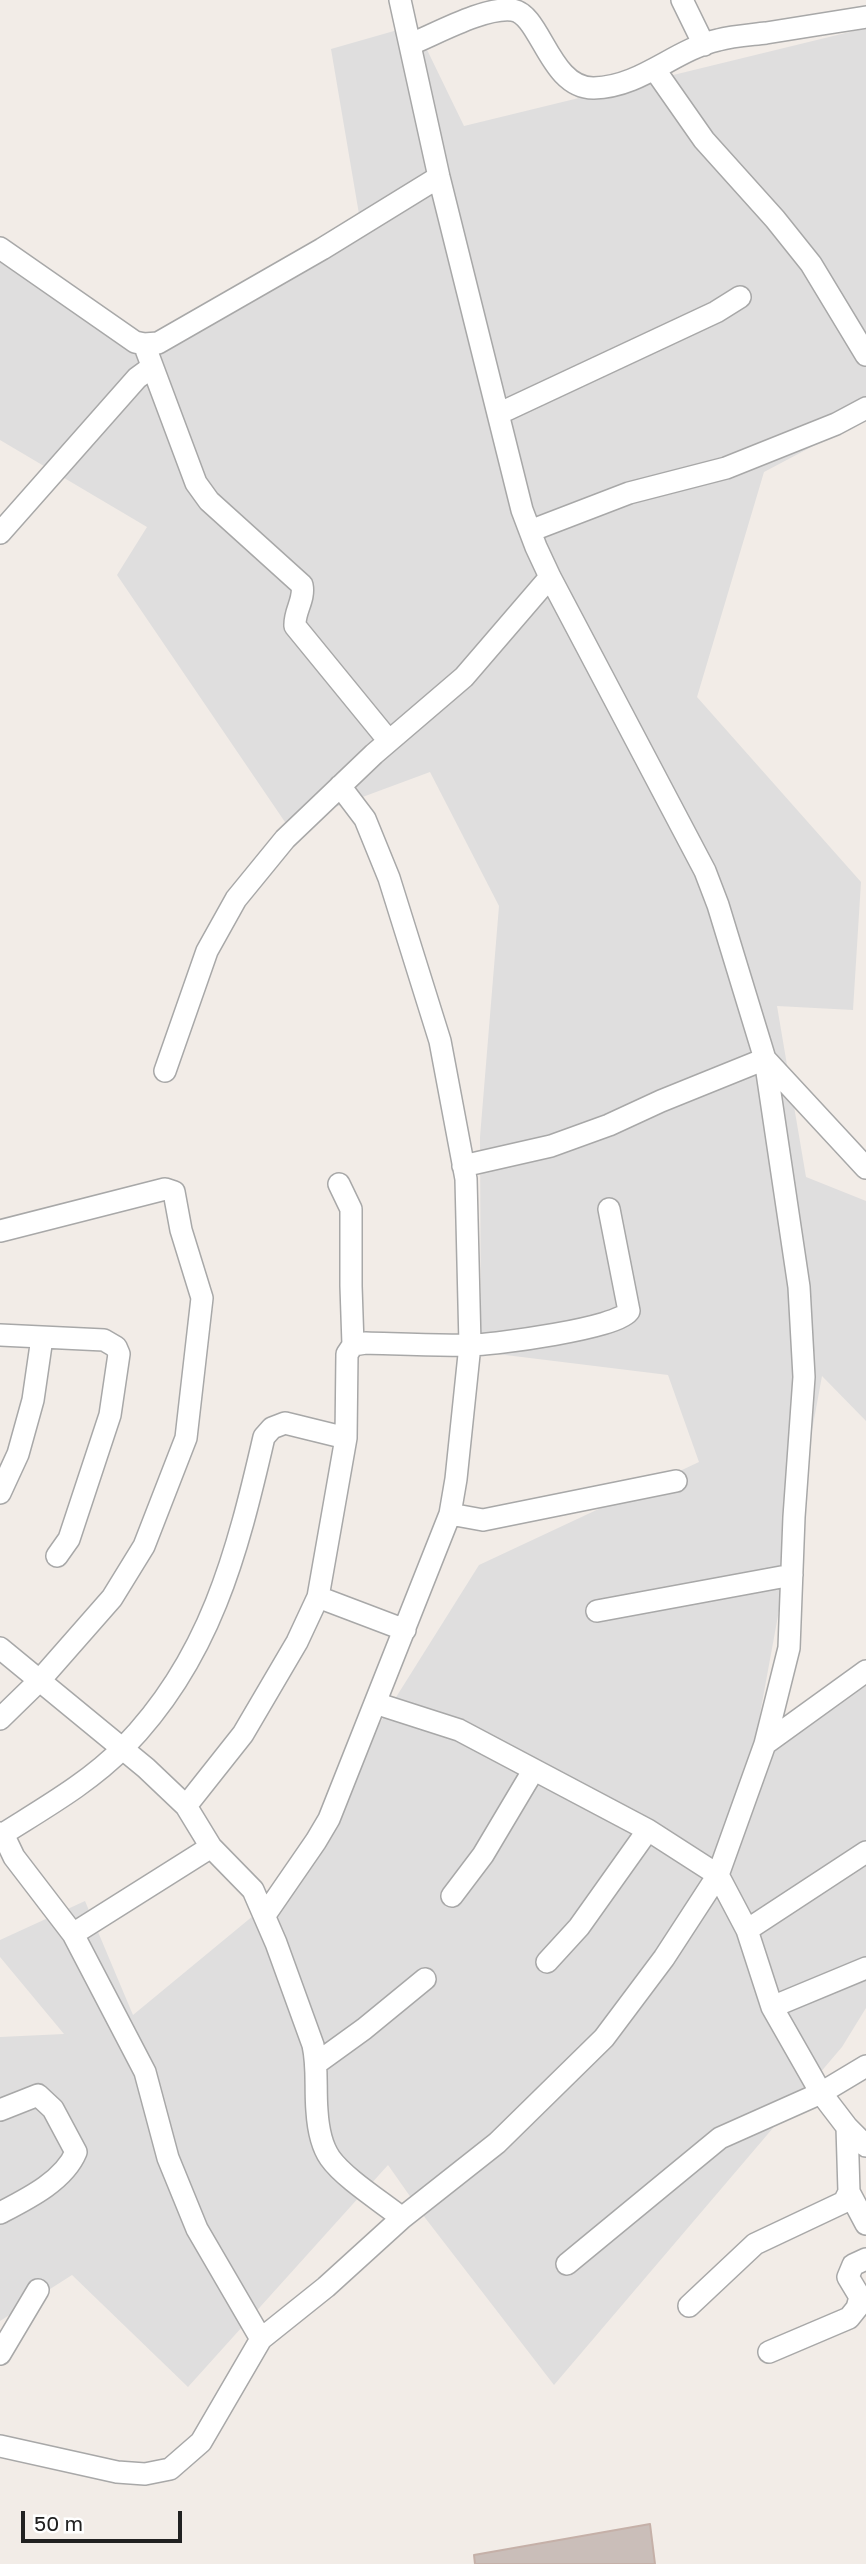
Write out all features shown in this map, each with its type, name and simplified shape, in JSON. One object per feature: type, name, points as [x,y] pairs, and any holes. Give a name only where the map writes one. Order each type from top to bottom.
[{"type":"street","points":[[0,2446],[117,2472],[145,2474],[170,2469],[201,2442],[261,2339],[326,2287],[402,2218],[497,2143],[604,2038],[664,1958],[718,1875],[765,1744],[789,1648],[804,1377],[799,1287],[765,1059],[718,905],[705,872],[550,576],[530,531],[439,177],[400,0]]},
{"type":"street","points":[[682,0],[704,45]]},
{"type":"street","points":[[411,44],[486,13],[512,10],[529,21],[565,75],[592,88],[633,81],[717,40],[866,16]]},
{"type":"street","points":[[654,69],[704,140],[775,219],[811,264],[866,355]]},
{"type":"street","points":[[0,248],[135,342],[158,343],[322,249],[439,177]]},
{"type":"street","points":[[498,414],[716,312],[740,297]]},
{"type":"street","points":[[144,344],[197,483],[209,501],[302,586],[304,594],[295,626],[389,741]]},
{"type":"street","points":[[0,533],[138,379],[152,367]]},
{"type":"street","points":[[530,531],[629,493],[726,468],[836,424],[866,408]]},
{"type":"street","points":[[165,1071],[207,951],[223,919],[285,839],[389,741],[464,677],[550,576]]},
{"type":"street","points":[[265,1915],[329,1819],[450,1514],[470,1346],[466,1178],[440,1041],[389,878],[365,819],[340,786]]},
{"type":"street","points":[[463,1166],[563,1142],[765,1059]]},
{"type":"street","points":[[765,1059],[866,1168]]},
{"type":"street","points":[[186,1806],[243,1734],[297,1642],[318,1597],[346,1438],[347,1354],[354,1345],[351,1209],[339,1184]]},
{"type":"street","points":[[0,1231],[165,1189],[174,1192],[181,1230],[202,1298],[186,1438],[144,1546],[111,1598],[40,1680],[0,1719]]},
{"type":"street","points":[[354,1345],[366,1343],[470,1346],[542,1337],[615,1321],[626,1316],[629,1311],[609,1209]]},
{"type":"street","points":[[0,1335],[104,1340],[116,1347],[119,1353],[110,1415],[69,1539],[57,1556]]},
{"type":"street","points":[[0,1493],[19,1454],[33,1400],[42,1338]]},
{"type":"street","points":[[261,2339],[197,2229],[168,2158],[145,2072],[74,1934],[7,1858],[1,1834],[77,1786],[122,1749],[164,1700],[205,1634],[243,1526],[264,1437],[272,1428],[285,1423],[346,1438]]},
{"type":"street","points":[[450,1514],[483,1520],[676,1481]]},
{"type":"street","points":[[597,1611],[792,1575]]},
{"type":"street","points":[[318,1597],[405,1630]]},
{"type":"street","points":[[0,1647],[186,1806],[211,1847],[253,1890],[290,1980],[317,2063],[317,2112],[321,2137],[330,2158],[402,2218]]},
{"type":"street","points":[[765,1744],[866,1671]]},
{"type":"street","points":[[374,1703],[459,1730],[648,1830],[718,1875],[747,1930],[772,2007],[821,2093],[846,2127],[866,2147]]},
{"type":"street","points":[[452,1896],[483,1855],[533,1771]]},
{"type":"street","points":[[547,1962],[579,1927],[648,1830]]},
{"type":"street","points":[[74,1934],[211,1847]]},
{"type":"street","points":[[747,1930],[866,1852]]},
{"type":"street","points":[[772,2007],[866,1968]]},
{"type":"street","points":[[317,2063],[425,1979]]},
{"type":"street","points":[[567,2263],[720,2138],[821,2093],[866,2066]]},
{"type":"street","points":[[0,2110],[38,2095],[53,2109],[76,2152],[72,2163],[62,2173],[23,2201],[0,2213]]},
{"type":"street","points":[[846,2127],[849,2192],[866,2224]]},
{"type":"street","points":[[690,2306],[755,2244],[844,2202],[849,2192]]},
{"type":"street","points":[[769,2353],[849,2318],[857,2308],[860,2297],[848,2277],[853,2265],[866,2259]]},
{"type":"street","points":[[0,2354],[38,2290]]},
{"type":"shaded area","points":[[415,25],[464,126],[866,28],[866,418],[764,472],[697,697],[861,882],[853,1010],[777,1006],[806,1177],[866,1201],[866,1421],[822,1376],[753,1752],[866,1681],[866,2008],[842,2047],[554,2385],[426,2219],[388,2165],[188,2387],[72,2275],[0,2321],[0,2037],[64,2034],[0,1957],[0,1940],[85,1901],[133,2015],[265,1906],[479,1565],[699,1462],[668,1375],[481,1352],[480,1137],[499,906],[430,772],[287,825],[117,575],[147,527],[0,440],[0,238],[147,340],[360,220],[331,49]]},
{"type":"building","points":[[650,2524],[655,2564],[475,2564],[474,2555]]}]
